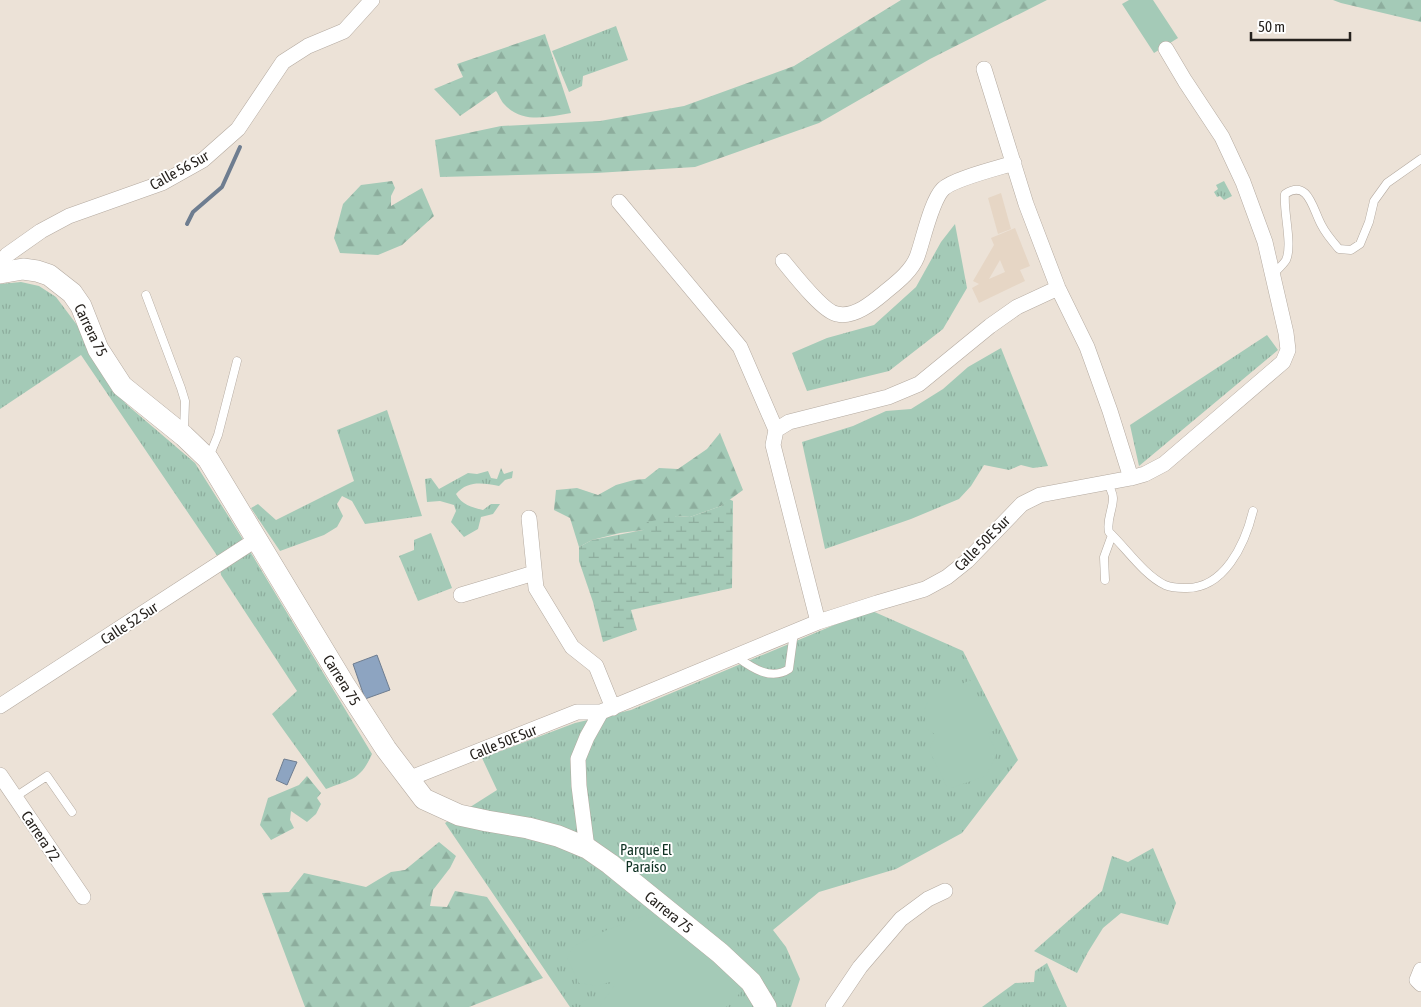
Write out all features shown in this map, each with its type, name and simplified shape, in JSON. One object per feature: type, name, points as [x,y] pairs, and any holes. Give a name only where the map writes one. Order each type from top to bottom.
[{"type":"street","name":"Calle 56 Sur","points":[[0,263],[7,255],[40,231],[69,216],[162,183],[203,160],[238,129],[283,62],[308,46],[344,30],[372,0]]},
{"type":"street","name":"Calle 50E Sur","points":[[408,780],[578,712],[607,710],[818,622],[925,589],[947,578],[967,561],[1022,504],[1040,495],[1145,474],[1164,464],[1283,362],[1288,350],[1286,332],[1265,242],[1222,137],[1184,81],[1166,49]]},
{"type":"street","points":[[984,69],[1026,204],[1058,288],[1087,347],[1110,411],[1130,478]]},
{"type":"street","points":[[783,261],[824,306],[836,314],[851,314],[871,304],[902,278],[916,260],[936,201],[943,189],[956,182],[1014,163]]},
{"type":"street","points":[[619,202],[740,347],[776,430],[773,445],[818,622]]},
{"type":"street","name":"Carrera 75","points":[[0,273],[23,269],[38,271],[49,275],[72,293],[81,306],[98,349],[122,386],[184,436],[208,459],[344,684],[386,749],[424,799],[459,815],[528,828],[558,836],[587,848],[618,870],[720,953],[751,982],[766,1007]]},
{"type":"street","points":[[776,430],[789,422],[888,397],[919,384],[1017,307],[1058,288]]},
{"type":"street","points":[[529,518],[536,588],[572,647],[596,666],[607,710],[586,737],[578,759],[579,786],[587,848]]},
{"type":"street","name":"Calle 52 Sur","points":[[0,706],[257,539]]},
{"type":"street","points":[[461,595],[534,573]]},
{"type":"street","name":"Carrera 72","points":[[0,775],[83,897]]},
{"type":"street","points":[[833,1007],[860,967],[900,919],[928,899],[945,891]]},
{"type":"street","points":[[1421,970],[1417,980],[1421,984]]},
{"type":"lane","points":[[1273,274],[1286,259],[1288,240],[1284,205],[1285,194],[1292,189],[1301,190],[1311,199],[1322,227],[1339,249],[1351,250],[1360,244],[1369,222],[1374,201],[1387,183],[1421,159]]},
{"type":"lane","points":[[146,295],[185,401],[184,436]]},
{"type":"lane","points":[[208,459],[218,434],[237,361]]},
{"type":"lane","points":[[1109,482],[1113,500],[1107,523],[1108,529],[1144,569],[1165,585],[1186,588],[1196,587],[1218,577],[1225,570],[1242,543],[1253,511]]},
{"type":"lane","points":[[1105,580],[1104,557],[1112,535]]},
{"type":"lane","points":[[737,657],[753,669],[770,674],[781,674],[789,669],[794,632]]},
{"type":"lane","points":[[15,797],[47,776],[72,812]]},
{"type":"shaded area","points":[[1001,193],[1011,229],[998,234],[988,198]]},
{"type":"shaded area","points":[[1015,228],[1030,266],[1020,270],[1025,281],[979,303],[972,288],[979,284],[973,281],[994,245],[991,238]],"holes":[[[1000,260],[1005,272],[989,279]]]},
{"type":"green space","points":[[901,0],[1047,0],[930,59],[819,123],[695,167],[596,173],[440,177],[435,140],[501,126],[600,121],[684,106],[794,66]]},
{"type":"green space","points":[[1129,0],[1153,0],[1178,38],[1154,53],[1122,4]]},
{"type":"green space","points":[[1333,0],[1421,0],[1421,22],[1341,3]]},
{"type":"green space","points":[[616,26],[628,60],[583,76],[582,86],[569,92],[552,51]]},
{"type":"green space","points":[[545,34],[571,113],[536,118],[527,117],[511,110],[504,104],[496,91],[460,116],[434,89],[463,77],[457,64]]},
{"type":"green space","points":[[392,181],[395,188],[391,196],[391,206],[422,188],[434,216],[402,245],[378,255],[340,253],[334,238],[343,204],[361,185]]},
{"type":"green space","points":[[1224,181],[1232,196],[1224,200],[1220,196],[1217,197],[1214,192],[1218,189],[1216,185]]},
{"type":"green space","points":[[955,224],[967,288],[943,329],[889,371],[807,391],[792,353],[827,338],[874,325],[916,287],[941,242]]},
{"type":"green space","points":[[21,282],[39,286],[56,297],[80,329],[91,356],[126,404],[195,463],[372,754],[368,763],[354,778],[326,789],[272,714],[297,691],[221,575],[218,557],[81,355],[0,409],[0,284]]},
{"type":"green space","points":[[1267,335],[1278,350],[1139,466],[1130,425]]},
{"type":"green space","points":[[1001,348],[1048,466],[1033,468],[1021,465],[1009,470],[984,465],[971,486],[959,499],[911,519],[825,549],[802,442],[853,426],[886,411],[911,409],[943,389],[968,367]]},
{"type":"green space","points":[[387,410],[422,516],[365,524],[352,501],[342,496],[337,504],[343,516],[337,527],[324,535],[280,551],[251,508],[258,504],[276,520],[354,481],[337,430]]},
{"type":"green space","points":[[720,433],[743,490],[721,506],[690,517],[677,516],[643,530],[592,540],[579,547],[570,518],[554,510],[556,490],[577,488],[598,495],[616,485],[645,479],[659,468],[678,469],[707,449]]},
{"type":"green space","points":[[501,468],[504,474],[513,471],[512,478],[505,480],[499,486],[476,484],[466,486],[456,494],[464,503],[483,510],[491,504],[500,504],[493,514],[481,517],[478,529],[464,537],[451,522],[456,511],[454,505],[440,501],[427,502],[425,479],[431,478],[439,489],[468,473],[477,474],[488,471],[491,478],[497,479]]},
{"type":"green space","points":[[729,499],[733,501],[732,588],[631,610],[637,630],[603,642],[593,602],[579,561],[579,547],[592,540],[643,530],[647,522],[677,516],[690,517],[721,506]]},
{"type":"green space","points":[[431,533],[452,588],[418,601],[399,556],[414,550],[414,540]]},
{"type":"green space","name":"Parque El Paraíso","points":[[870,610],[963,651],[1018,760],[962,833],[896,869],[819,892],[773,930],[786,947],[800,979],[791,1007],[570,1007],[445,823],[497,790],[482,758],[575,723],[631,710]]},
{"type":"green space","points":[[970,680],[995,730],[988,734],[997,753],[986,776],[948,789],[929,750],[936,735],[927,729],[924,711],[928,701]]},
{"type":"green space","points":[[307,776],[321,793],[317,798],[321,804],[316,814],[307,822],[291,811],[290,820],[294,828],[271,840],[260,825],[268,798],[299,785]]},
{"type":"green space","points":[[439,842],[456,856],[450,868],[433,890],[430,906],[447,907],[455,891],[487,897],[543,978],[469,1007],[305,1007],[262,893],[289,892],[304,873],[366,887],[391,872],[405,870]]},
{"type":"green space","points":[[1153,848],[1176,903],[1168,925],[1121,913],[1103,928],[1077,973],[1034,951],[1102,891],[1112,856],[1128,862]]},
{"type":"green space","points":[[665,908],[751,982],[726,1007],[599,1007],[615,985],[609,982],[598,986],[579,983],[567,958],[574,946],[607,930]]},
{"type":"green space","points":[[1047,963],[1067,1007],[982,1007],[1015,983],[1034,982],[1035,971]]},
{"type":"water","points":[[377,655],[390,690],[365,699],[353,664]]},
{"type":"water","points":[[284,759],[297,762],[287,785],[276,780]]},
{"type":"waterway","points":[[187,224],[193,212],[222,187],[240,147]]}]
